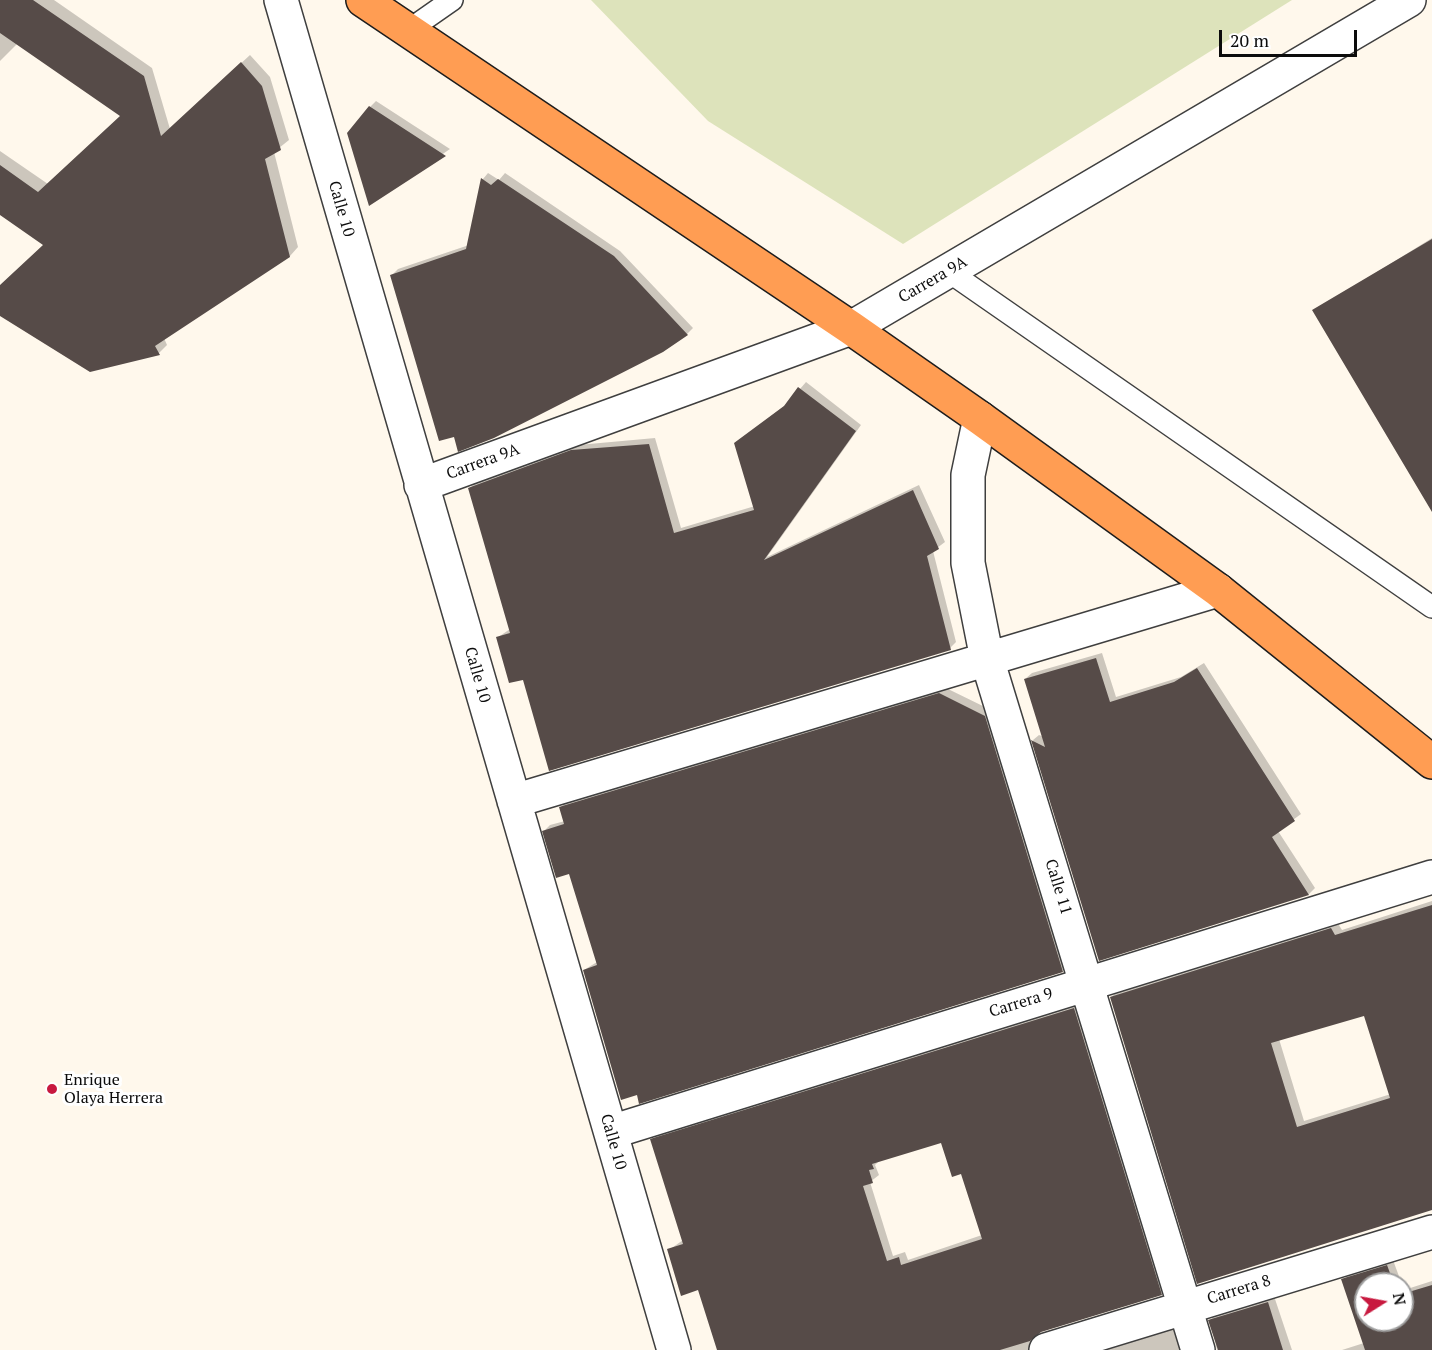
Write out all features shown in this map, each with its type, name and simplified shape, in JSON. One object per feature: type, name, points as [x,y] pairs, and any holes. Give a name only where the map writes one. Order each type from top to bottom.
[{"type":"highway","points":[[363,0],[851,328],[980,418],[1218,590],[1432,762]]},
{"type":"street","name":"Calle 10","points":[[282,0],[674,1350]]},
{"type":"street","name":"Carrera 9A","points":[[421,485],[851,328],[1409,0]]},
{"type":"street","name":"Calle 11","points":[[980,418],[968,475],[968,562],[987,659],[1088,982],[1198,1350]]},
{"type":"street","points":[[514,801],[1218,590]]},
{"type":"street","name":"Carrera 9","points":[[610,1132],[1432,877]]},
{"type":"street","name":"Carrera 8","points":[[1046,1350],[1432,1232]]},
{"type":"lane","points":[[410,30],[452,0]]},
{"type":"lane","points":[[948,271],[1432,607]]},
{"type":"green space","points":[[591,0],[1292,0],[903,244],[708,121]]},
{"type":"building","points":[[0,0],[33,0],[144,76],[161,136],[241,62],[262,86],[281,150],[265,159],[290,257],[155,346],[160,355],[90,372],[0,316],[0,285],[43,245],[0,215],[0,165],[38,192],[120,116],[0,33]]},
{"type":"building","points":[[369,106],[446,156],[369,206],[347,133]]},
{"type":"building","points":[[481,178],[491,185],[498,179],[614,256],[688,335],[663,352],[494,438],[458,452],[454,437],[439,441],[390,275],[466,249]]},
{"type":"building","points":[[1432,239],[1432,512],[1312,310]]},
{"type":"building","points":[[798,387],[856,431],[764,560],[913,490],[939,549],[927,556],[951,650],[549,771],[523,680],[509,683],[496,637],[510,633],[468,488],[571,450],[649,444],[674,533],[754,510],[734,443],[784,406]]},
{"type":"building","points":[[1096,658],[1110,702],[1174,682],[1197,668],[1295,821],[1272,837],[1309,895],[1099,961],[1031,740],[1045,747],[1024,679]]},
{"type":"building","points":[[939,693],[985,716],[1063,972],[639,1104],[637,1095],[621,1100],[583,970],[597,965],[569,874],[556,878],[542,831],[564,824],[559,807]]},
{"type":"building","points":[[1432,905],[1432,1210],[1197,1284],[1110,997],[1331,928],[1335,935]],"holes":[[[1364,1016],[1390,1098],[1297,1127],[1271,1043]]]},
{"type":"building","points":[[1074,1008],[1162,1295],[1041,1332],[1030,1341],[1000,1350],[717,1350],[698,1290],[681,1296],[667,1249],[683,1244],[650,1139]],"holes":[[[941,1143],[952,1177],[961,1174],[982,1239],[901,1265],[899,1257],[887,1261],[863,1186],[873,1183],[869,1170],[874,1169],[872,1164]]]},
{"type":"building","points":[[1387,1265],[1390,1272],[1364,1272]]},
{"type":"building","points":[[1354,1275],[1354,1317],[1341,1279]]},
{"type":"building","points":[[1432,1285],[1432,1350],[1365,1350],[1359,1332],[1414,1332],[1414,1290]]},
{"type":"building","points":[[1268,1302],[1283,1350],[1218,1350],[1208,1320]]},
{"type":"place","name":"Enrique Olaya Herrera","points":[[52,1089]]}]
